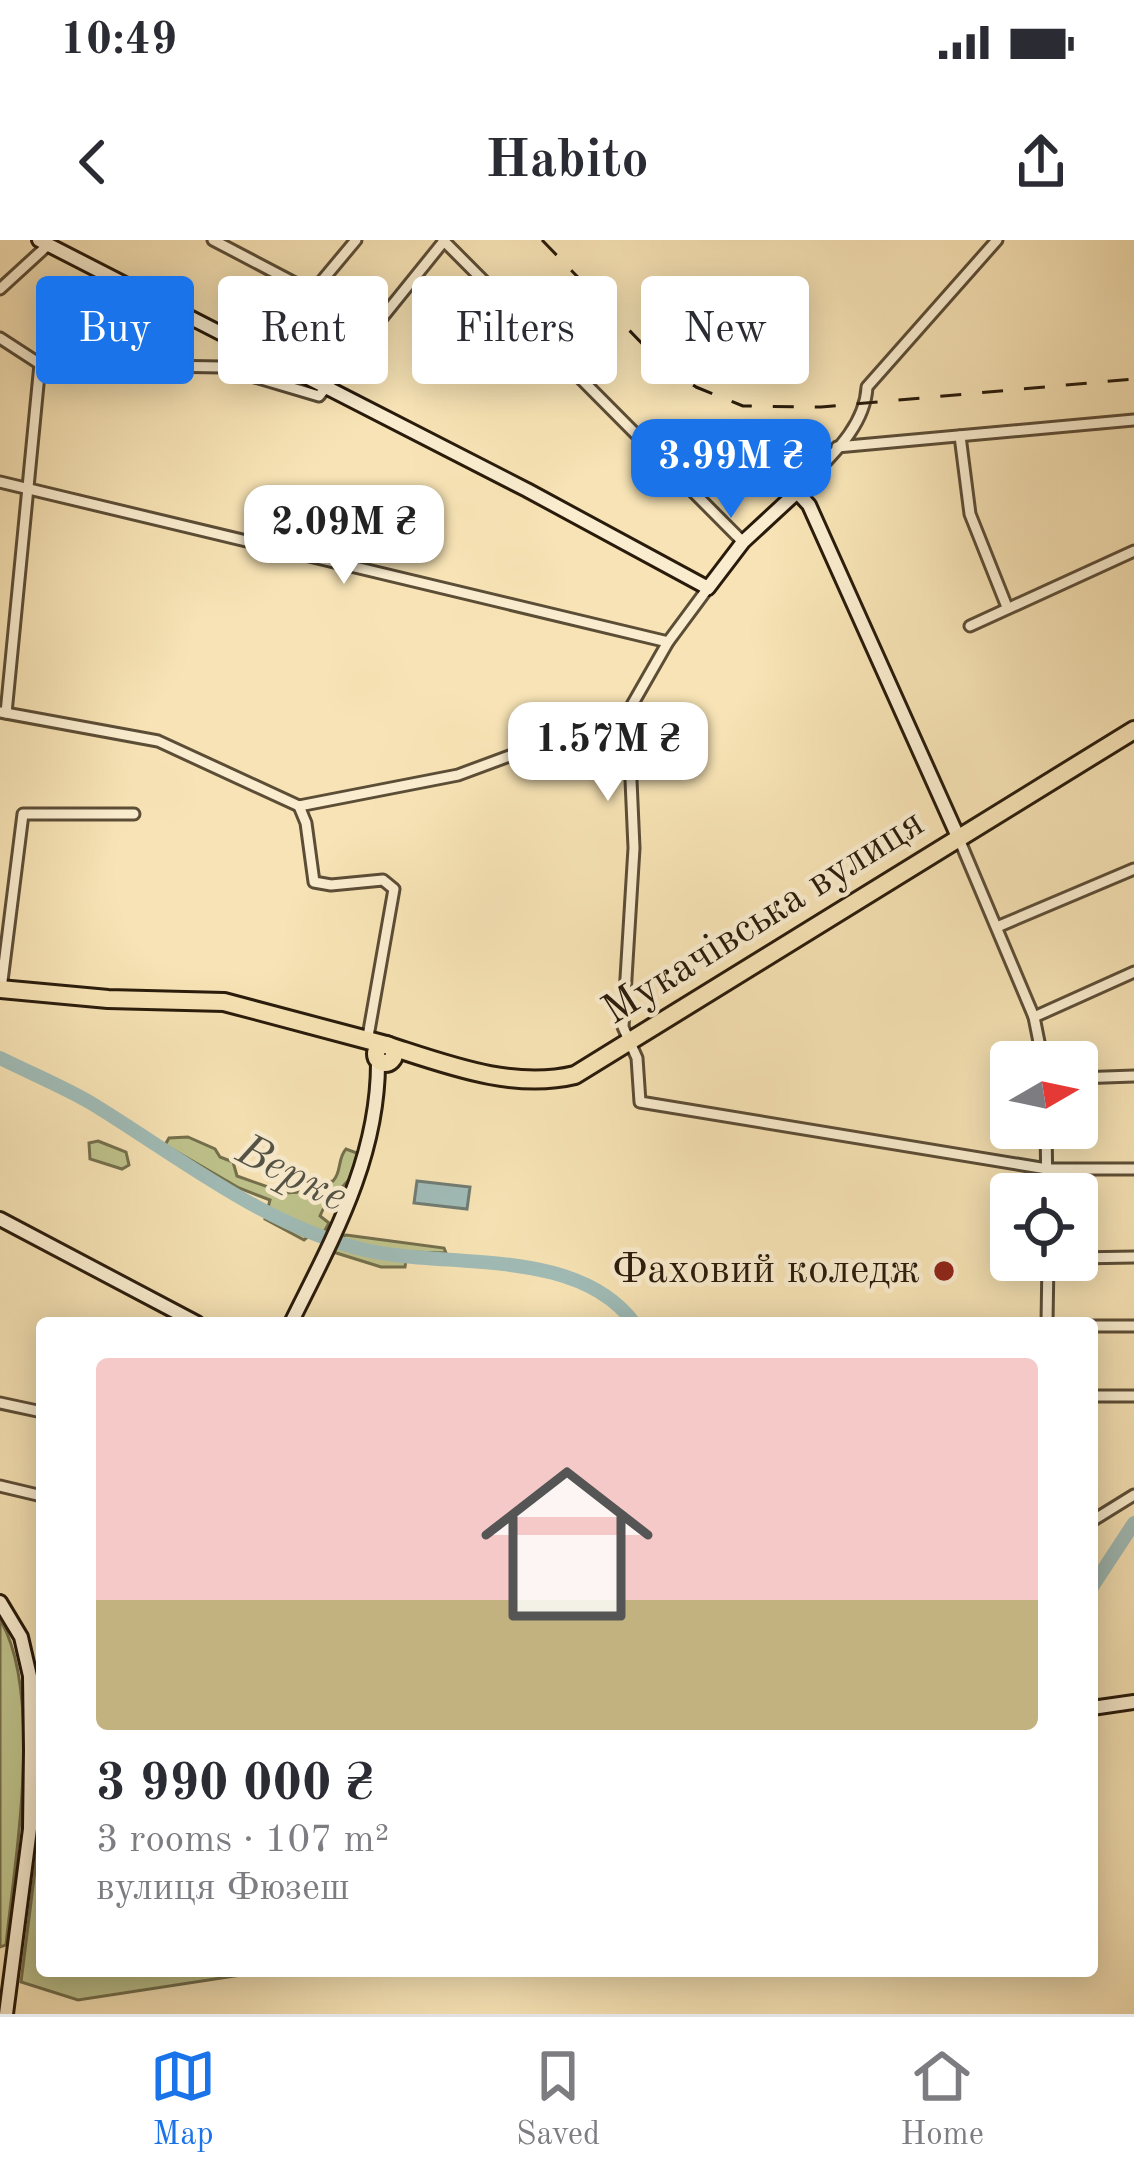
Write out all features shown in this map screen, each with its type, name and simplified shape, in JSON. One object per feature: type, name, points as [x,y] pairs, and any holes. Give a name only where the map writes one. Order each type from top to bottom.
[{"type":"highway","name":"Мукачівська вулиця","points":[[1,989],[108,999],[224,1002],[381,1050],[503,1078],[543,1080],[575,1075],[1134,730]]},
{"type":"street","points":[[214,240],[283,276]]},
{"type":"street","points":[[997,240],[867,387],[866,403],[852,430],[797,492],[743,542],[668,642],[628,712],[634,848],[623,1027],[637,1058],[640,1102],[1047,1169],[1134,1169]]},
{"type":"street","points":[[273,384],[319,396],[444,241],[743,542]]},
{"type":"street","points":[[0,289],[44,242],[218,333]]},
{"type":"street","points":[[325,276],[349,242]]},
{"type":"street","points":[[0,338],[36,361]]},
{"type":"street","points":[[38,384],[3,712],[158,741],[299,806],[458,775],[628,712]]},
{"type":"street","points":[[316,384],[708,588]]},
{"type":"street","points":[[837,447],[1134,420]]},
{"type":"street","points":[[960,436],[970,514],[1006,607]]},
{"type":"street","points":[[0,482],[668,642]]},
{"type":"street","points":[[797,492],[809,505],[959,838],[1034,1017],[1039,1041]]},
{"type":"street","points":[[970,626],[1134,551]]},
{"type":"street","points":[[294,1317],[362,1168],[378,1086],[394,889],[383,880],[314,882],[299,806]]},
{"type":"street","points":[[1,989],[22,814],[134,814]]},
{"type":"street","points":[[997,927],[1134,869]]},
{"type":"street","points":[[1034,1017],[1134,972]]},
{"type":"street","points":[[1098,1077],[1134,1076]]},
{"type":"street","points":[[1047,1149],[1047,1173]]},
{"type":"street","points":[[0,1219],[186,1317]]},
{"type":"street","points":[[1098,1258],[1134,1257]]},
{"type":"street","points":[[1047,1317],[1048,1281]]},
{"type":"street","points":[[1098,1326],[1134,1325]]},
{"type":"street","points":[[1098,1396],[1134,1396]]},
{"type":"street","points":[[0,1403],[36,1411]]},
{"type":"street","points":[[0,1486],[36,1495]]},
{"type":"street","points":[[1098,1517],[1134,1496]]},
{"type":"street","points":[[0,1602],[21,1637],[29,1676],[30,1828],[5,2014]]},
{"type":"street","points":[[21,1637],[36,1638]]},
{"type":"street","points":[[1098,1707],[1134,1702]]},
{"type":"green space","points":[[188,1137],[233,1162],[237,1176],[285,1193],[315,1191],[320,1183],[333,1181],[346,1149],[357,1153],[356,1164],[349,1180],[324,1207],[320,1216],[329,1223],[324,1232],[314,1232],[304,1240],[265,1219],[270,1200],[239,1188],[165,1145],[169,1138]]},
{"type":"green space","points":[[98,1141],[126,1152],[129,1165],[122,1169],[90,1159],[89,1143]]},
{"type":"green space","points":[[346,1235],[444,1248],[446,1253],[407,1252],[405,1267],[381,1267],[330,1251],[336,1239]]},
{"type":"green space","points":[[0,1619],[13,1651],[24,1733],[15,1868],[6,1945],[0,1947]]},
{"type":"green space","points":[[36,1862],[36,1977],[229,1977],[78,2000],[21,1982]]},
{"type":"water","points":[[417,1181],[470,1187],[467,1209],[414,1203]]},
{"type":"waterway","name":"Верке","points":[[0,1058],[91,1103],[257,1207],[328,1239],[398,1255],[545,1271],[579,1282],[609,1299],[628,1317]]},
{"type":"waterway","name":"Верке","points":[[1098,1578],[1134,1523]]},
{"type":"railway","points":[[542,240],[658,360],[696,387],[743,406],[821,407],[1134,379]]},
{"type":"place","name":"Фаховий коледж","points":[[944,1271]]}]
